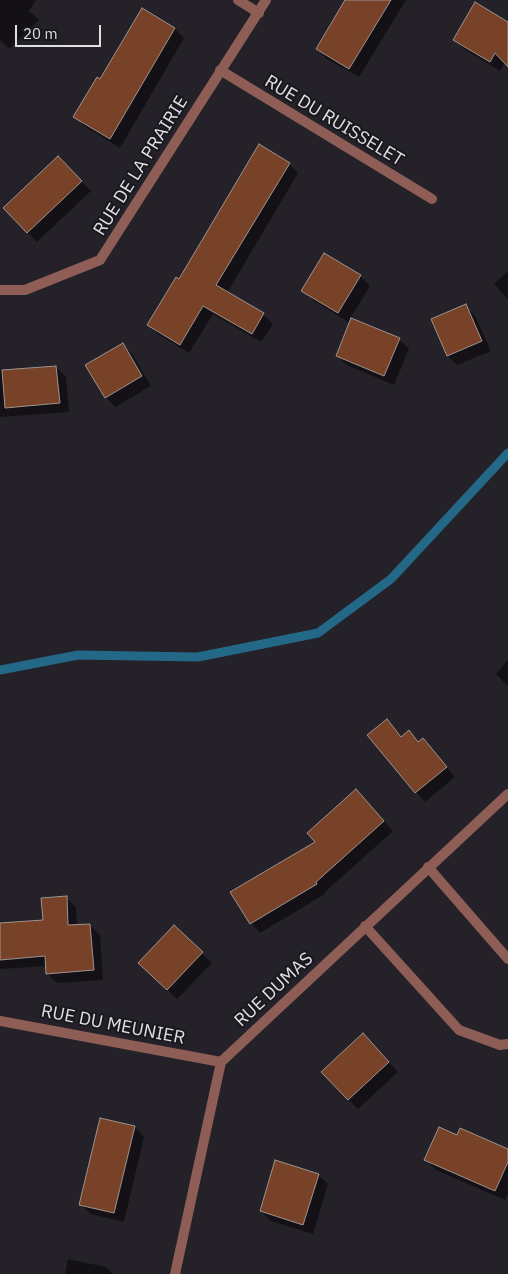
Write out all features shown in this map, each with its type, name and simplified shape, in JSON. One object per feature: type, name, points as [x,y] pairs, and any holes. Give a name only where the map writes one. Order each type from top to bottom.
[{"type":"street","points":[[238,0],[259,13]]},
{"type":"street","name":"RUE DE LA PRAIRIE","points":[[0,290],[25,290],[100,260],[266,0]]},
{"type":"street","name":"RUE DU RUISSELET","points":[[220,70],[432,200]]},
{"type":"street","name":"RUE DUMAS","points":[[221,1062],[508,794]]},
{"type":"street","points":[[428,868],[508,959]]},
{"type":"street","points":[[365,926],[459,1030],[500,1045],[508,1044]]},
{"type":"street","name":"RUE DU MEUNIER","points":[[0,1020],[221,1062]]},
{"type":"street","points":[[175,1274],[221,1062]]},
{"type":"building","points":[[345,0],[391,0],[349,69],[316,49]]},
{"type":"building","points":[[475,2],[508,22],[508,67],[495,53],[490,62],[453,40]]},
{"type":"building","points":[[142,8],[175,28],[110,139],[73,117],[97,77],[100,79]]},
{"type":"building","points":[[259,144],[290,163],[216,285],[264,313],[252,334],[203,306],[180,345],[147,325],[176,277],[179,279]]},
{"type":"building","points":[[58,156],[82,181],[27,233],[3,208]]},
{"type":"building","points":[[324,253],[361,275],[338,313],[301,291]]},
{"type":"building","points":[[466,304],[482,341],[447,356],[431,319]]},
{"type":"building","points":[[351,318],[400,338],[384,376],[336,356]]},
{"type":"building","points":[[123,343],[142,376],[105,398],[85,365]]},
{"type":"building","points":[[56,366],[60,403],[5,408],[2,370]]},
{"type":"building","points":[[387,719],[401,737],[409,730],[418,742],[423,738],[447,767],[415,793],[367,735]]},
{"type":"building","points":[[356,789],[384,821],[316,882],[317,884],[250,924],[230,892],[315,842],[307,833]]},
{"type":"building","points":[[67,896],[68,925],[90,924],[94,970],[46,974],[45,956],[0,960],[0,923],[43,920],[41,898]]},
{"type":"building","points":[[174,925],[203,952],[167,990],[138,963]]},
{"type":"building","points":[[363,1033],[389,1062],[348,1100],[321,1072]]},
{"type":"building","points":[[100,1118],[135,1126],[114,1213],[79,1205]]},
{"type":"building","points":[[439,1127],[457,1135],[460,1128],[508,1149],[508,1162],[495,1191],[424,1160]]},
{"type":"building","points":[[275,1160],[319,1174],[303,1225],[260,1211]]},
{"type":"waterway","points":[[0,670],[78,655],[198,657],[318,633],[391,579],[508,453]]}]
